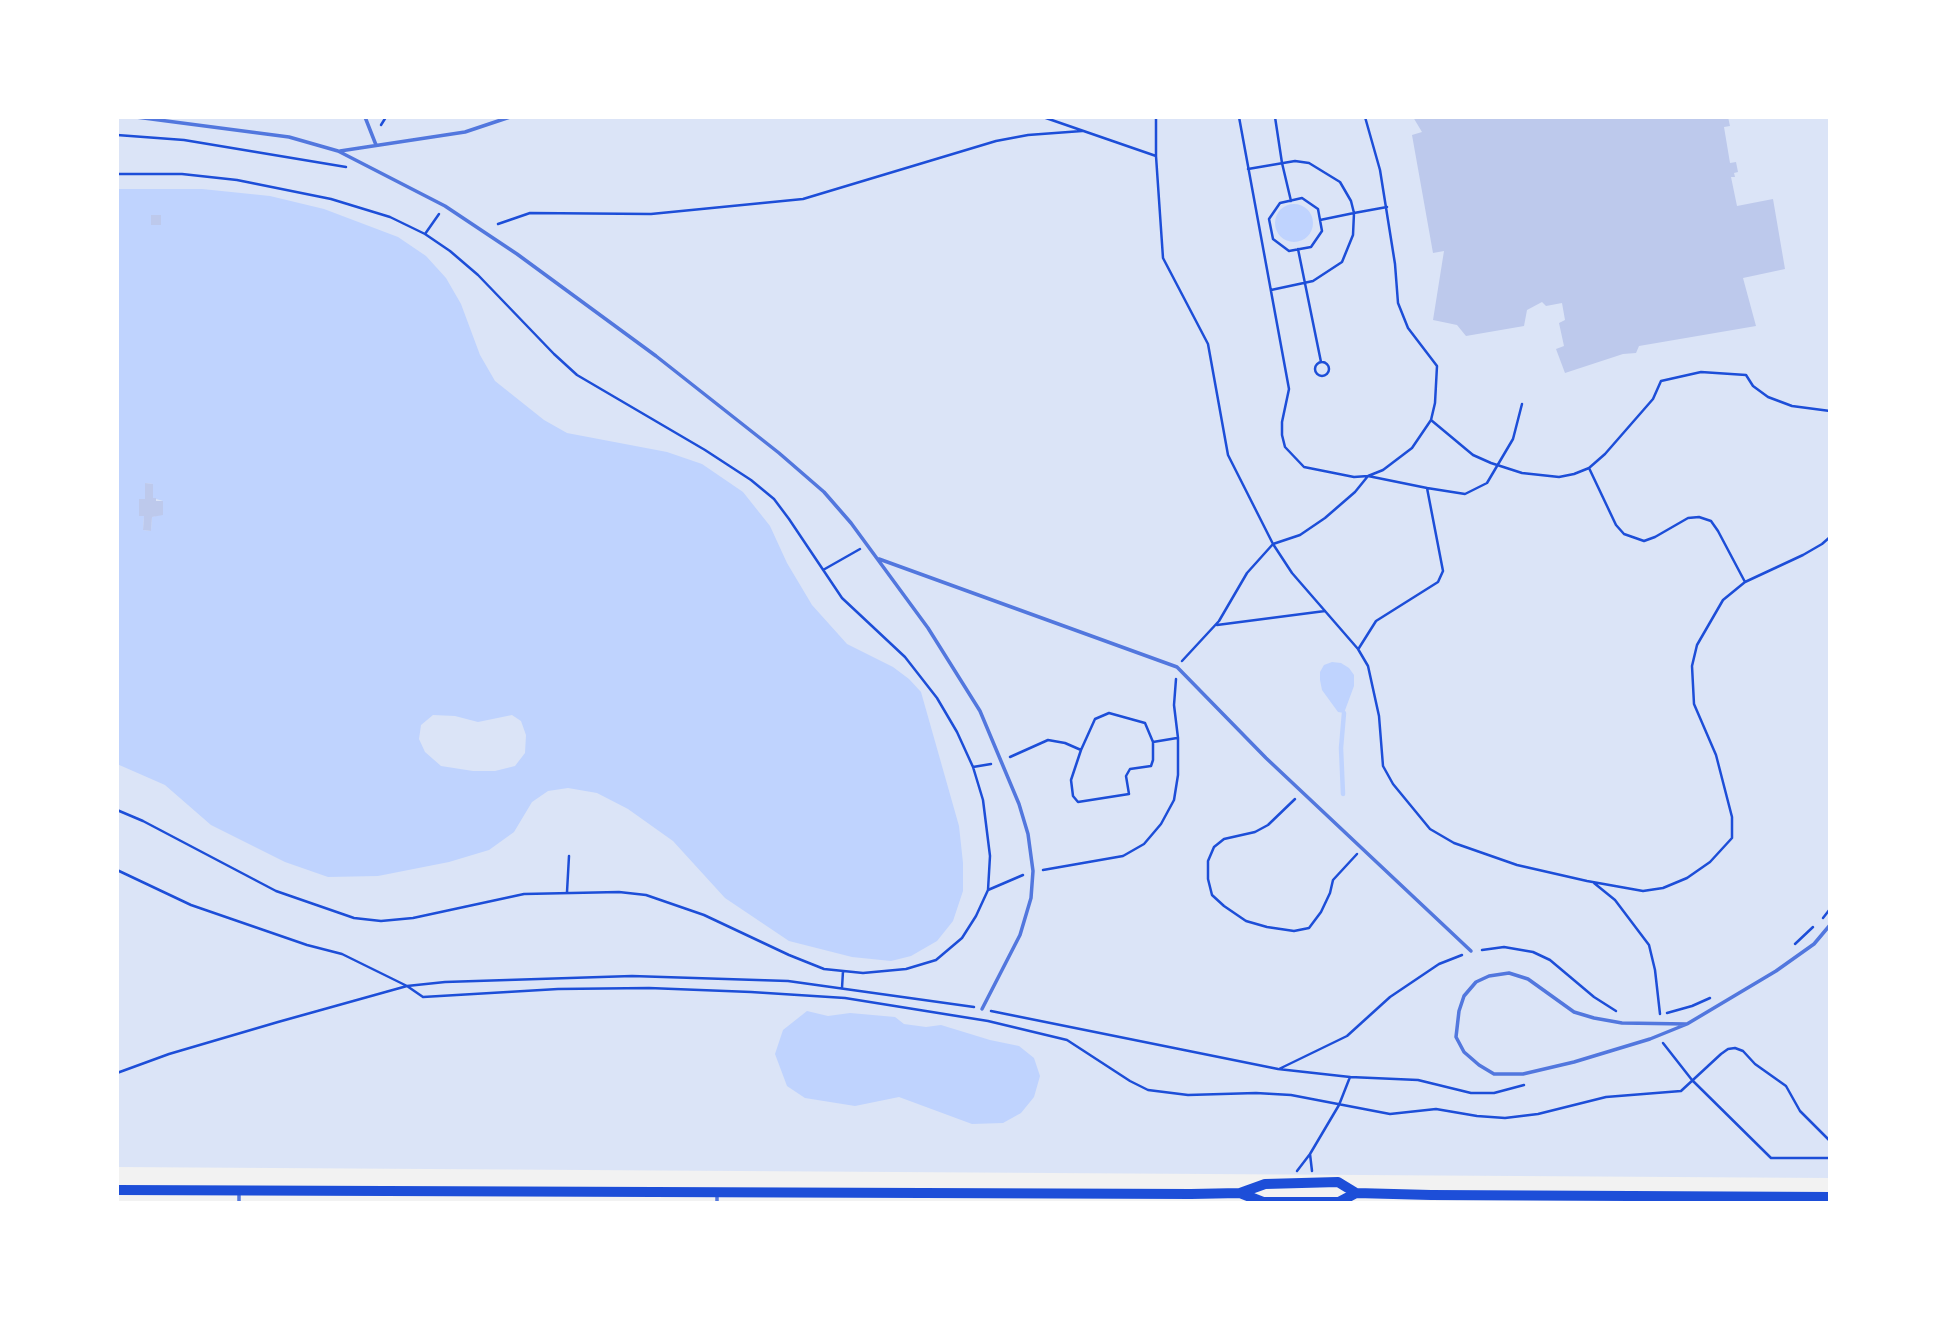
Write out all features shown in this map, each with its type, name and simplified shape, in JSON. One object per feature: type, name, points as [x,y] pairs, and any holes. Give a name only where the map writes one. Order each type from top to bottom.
[{"type":"main road","points":[[117,1190],[239,1190],[476,1197],[1191,1198],[1240,1193],[1265,1184],[1338,1182],[1356,1193],[1431,1199],[1830,1197]]},
{"type":"main road","points":[[1240,1193],[1263,1202],[1339,1202],[1356,1193]]},
{"type":"lane","points":[[136,117],[289,136],[338,151],[445,206],[517,254],[624,333],[779,453],[824,492],[878,558],[928,628],[980,711],[1025,824],[1033,871],[1031,898],[1020,935],[982,1009]]},
{"type":"lane","points":[[365,117],[376,145]]},
{"type":"lane","points":[[338,151],[465,132],[510,117]]},
{"type":"lane","points":[[878,558],[1177,667],[1301,791],[1471,951]]},
{"type":"lane","points":[[1687,1024],[1622,1023],[1594,1018],[1574,1012],[1528,979],[1509,973],[1489,975],[1476,982],[1464,996],[1456,1037],[1464,1052],[1494,1074],[1523,1074],[1612,1050],[1687,1024],[1776,971],[1814,944],[1830,925]]},
{"type":"lane","points":[[239,1190],[239,1203]]},
{"type":"path","points":[[381,125],[386,117]]},
{"type":"path","points":[[1043,117],[1156,156]]},
{"type":"path","points":[[1156,117],[1163,258],[1209,344],[1228,454],[1273,544],[1292,573],[1358,649],[1368,666],[1380,716],[1383,766],[1393,784],[1430,830],[1454,843],[1506,861],[1643,891],[1663,888],[1687,878],[1710,862],[1732,838],[1732,817],[1716,755],[1694,705],[1692,666],[1697,645],[1723,600],[1745,582],[1803,555],[1830,537]]},
{"type":"path","points":[[1239,117],[1289,390],[1282,435],[1285,447],[1304,467],[1465,494],[1488,483],[1513,439],[1522,404]]},
{"type":"path","points":[[1275,117],[1291,201]]},
{"type":"path","points":[[1365,117],[1387,207],[1398,303],[1408,328],[1437,366],[1431,420],[1412,448],[1383,470],[1368,476]]},
{"type":"path","points":[[498,224],[530,213],[650,214],[803,199],[996,141],[1028,135],[1082,131]]},
{"type":"path","points":[[117,135],[184,139],[352,168]]},
{"type":"path","points":[[1248,169],[1282,163],[1309,163],[1331,175],[1345,190],[1354,213],[1353,235],[1342,262],[1321,277],[1304,284],[1271,290]]},
{"type":"path","points":[[117,174],[182,174],[278,187],[331,199],[390,217],[425,234],[450,251],[478,275],[577,375],[751,480],[782,509],[842,598],[905,657],[937,698],[957,732],[973,767],[983,800],[990,856],[988,890],[962,938],[936,960],[906,969],[863,973],[824,969],[704,915],[646,895],[619,892],[511,896],[413,918],[381,921],[354,918],[276,891],[155,827],[117,810]]},
{"type":"path","points":[[1303,198],[1318,209],[1322,231],[1311,247],[1289,251],[1273,239],[1269,219],[1280,203],[1291,201],[1303,198]]},
{"type":"path","points":[[425,234],[445,206]]},
{"type":"path","points":[[1320,220],[1387,207]]},
{"type":"path","points":[[1259,231],[1271,229]]},
{"type":"path","points":[[1298,249],[1321,362],[1315,370],[1318,376],[1324,377],[1329,373],[1329,367],[1321,362]]},
{"type":"path","points":[[1431,420],[1474,455],[1497,465],[1542,477],[1574,474],[1589,468],[1629,428],[1653,399],[1661,381],[1701,372],[1746,375],[1753,386],[1768,397],[1792,406],[1830,411]]},
{"type":"path","points":[[1589,468],[1616,525],[1624,534],[1644,541],[1688,518],[1699,517],[1711,521],[1745,582]]},
{"type":"path","points":[[1358,649],[1376,621],[1438,582],[1443,571],[1427,488]]},
{"type":"path","points":[[823,570],[867,545]]},
{"type":"path","points":[[1214,626],[1325,611]]},
{"type":"path","points":[[1109,713],[1145,723],[1153,741],[1152,765],[1130,769],[1126,776],[1129,794],[1078,802],[1073,796],[1072,780],[1081,750],[1095,719],[1109,713]]},
{"type":"path","points":[[1153,741],[1178,737]]},
{"type":"path","points":[[973,767],[1001,761],[1048,740],[1081,750]]},
{"type":"path","points":[[1301,791],[1268,825],[1255,832],[1224,839],[1214,847],[1209,861],[1208,879],[1212,895],[1246,921],[1294,931],[1309,928],[1321,912],[1330,893],[1332,880],[1361,848]]},
{"type":"path","points":[[567,892],[569,856]]},
{"type":"path","points":[[117,870],[191,905],[307,945],[342,954],[407,986],[423,997],[546,990],[649,988],[845,998],[988,1021],[1066,1040],[1148,1090],[1188,1095],[1291,1095],[1390,1114],[1436,1109],[1505,1118],[1538,1114],[1606,1097],[1681,1091],[1728,1049],[1743,1051],[1755,1064],[1786,1086],[1800,1111],[1830,1141]]},
{"type":"path","points":[[988,890],[1033,871]]},
{"type":"path","points":[[1593,882],[1615,900],[1649,945],[1660,1014],[1692,1006],[1713,996]]},
{"type":"path","points":[[1822,919],[1830,909]]},
{"type":"path","points":[[1793,945],[1813,928]]},
{"type":"path","points":[[842,988],[843,971]]},
{"type":"path","points":[[117,1073],[181,1050],[407,986],[445,982],[632,976],[788,981],[842,988],[982,1009],[1278,1069],[1350,1077],[1418,1080]]},
{"type":"path","points":[[1662,1043],[1692,1080],[1771,1158],[1830,1158]]},
{"type":"path","points":[[1293,1175],[1310,1154],[1339,1104],[1350,1077]]},
{"type":"shaded area","points":[[117,117],[1830,117],[1830,1178],[117,1167]]},
{"type":"water","points":[[117,189],[202,189],[270,196],[324,209],[398,237],[426,256],[446,278],[461,304],[480,355],[495,381],[544,420],[567,433],[667,452],[702,464],[743,492],[770,526],[787,563],[812,605],[847,644],[893,667],[921,692],[959,826],[963,891],[953,921],[937,941],[911,956],[891,961],[852,957],[789,941],[725,898],[673,841],[628,809],[597,793],[568,788],[548,791],[532,802],[514,832],[489,850],[449,862],[378,876],[328,877],[285,862],[211,825],[165,785],[117,764]],"holes":[[[145,483],[153,484],[153,498],[163,501],[163,514],[152,517],[151,531],[143,530],[144,516],[139,516],[139,499],[145,499]],[[433,715],[455,716],[478,722],[512,715],[521,721],[526,735],[525,753],[515,766],[495,771],[441,766],[425,752],[419,739],[421,725]]]},
{"type":"water","points":[[1294,204],[1307,210],[1313,223],[1307,236],[1294,242],[1281,236],[1275,223],[1281,210]]},
{"type":"water","points":[[1341,663],[1354,675],[1354,686],[1344,713],[1338,712],[1322,690],[1320,672],[1324,665]]},
{"type":"water","points":[[807,1011],[828,1016],[850,1013],[895,1017],[904,1024],[926,1027],[941,1025],[1019,1046],[1034,1058],[1040,1076],[1034,1097],[1021,1113],[1003,1123],[972,1124],[899,1097],[855,1106],[805,1098],[787,1086],[775,1054],[783,1030]]},
{"type":"building","points":[[1413,117],[1728,117],[1730,126],[1724,127],[1730,163],[1736,162],[1738,172],[1734,173],[1735,177],[1731,177],[1737,206],[1773,199],[1785,269],[1743,278],[1756,326],[1639,346],[1636,353],[1623,354],[1565,373],[1556,349],[1564,346],[1559,323],[1565,320],[1562,303],[1546,306],[1542,302],[1527,310],[1524,326],[1466,336],[1457,325],[1433,320],[1444,251],[1433,253],[1412,135],[1422,132]]},
{"type":"building","points":[[151,215],[161,215],[161,225],[151,225]]},
{"type":"building","points":[[145,483],[153,484],[153,498],[156,498],[156,501],[163,501],[163,515],[152,517],[151,531],[143,530],[144,516],[139,516],[139,499],[145,499]]},
{"type":"waterway","points":[[1343,794],[1341,748],[1344,713]]}]
